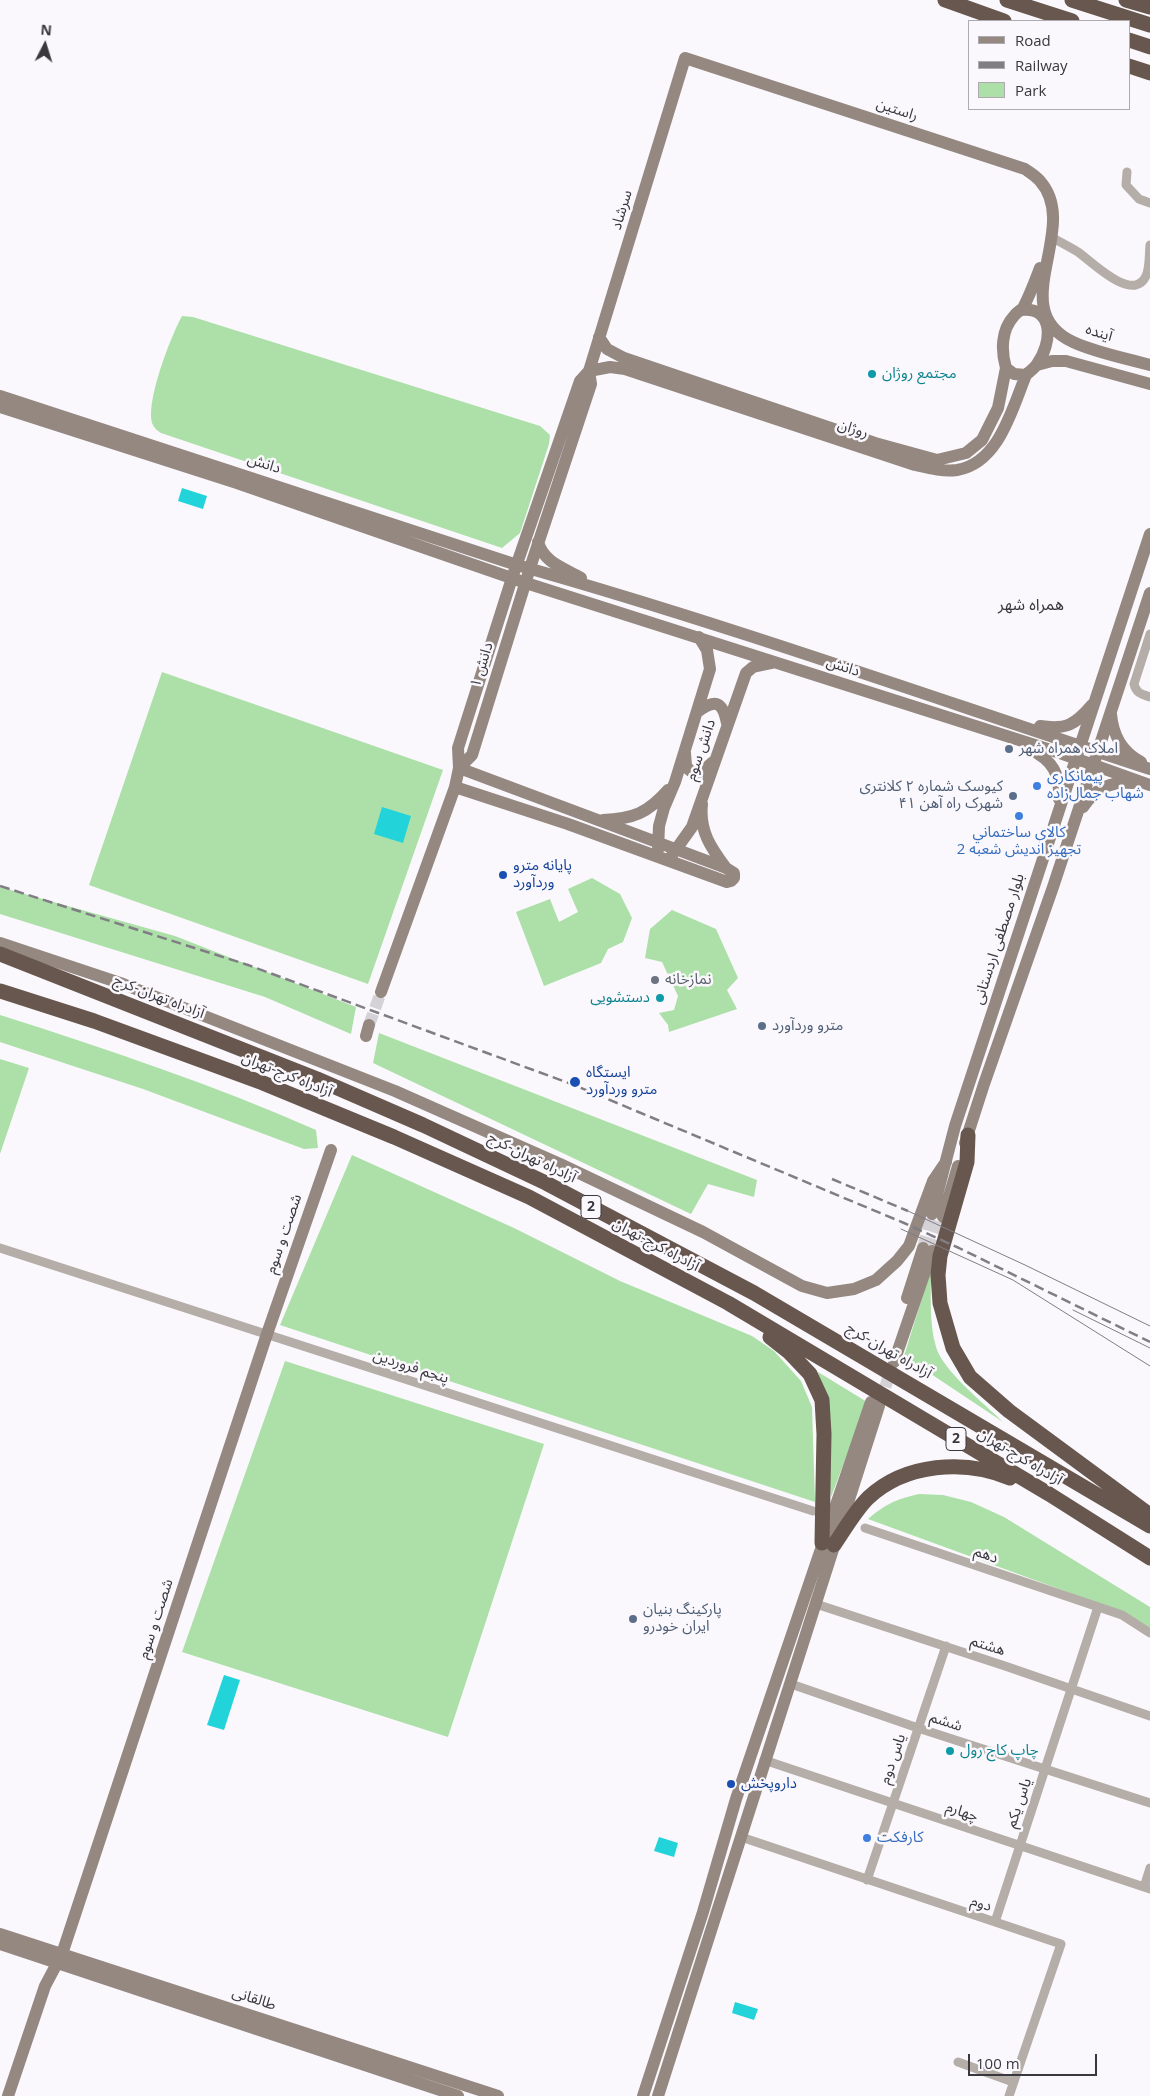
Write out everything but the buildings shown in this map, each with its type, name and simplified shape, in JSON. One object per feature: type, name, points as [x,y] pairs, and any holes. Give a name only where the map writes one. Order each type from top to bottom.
[{"type":"highway","points":[[944,0],[1001,20]]},
{"type":"highway","points":[[1006,0],[1069,20]]},
{"type":"highway","points":[[1072,0],[1150,25]]},
{"type":"highway","points":[[1126,0],[1150,7]]},
{"type":"highway","points":[[1130,40],[1150,47]]},
{"type":"highway","points":[[1130,66],[1150,73]]},
{"type":"highway","name":"آزادراه تهران-کرج","points":[[0,954],[317,1079],[423,1125],[546,1183],[754,1294],[1150,1526]]},
{"type":"highway","name":"آزادراه کرج-تهران","points":[[0,991],[94,1021],[262,1083],[394,1137],[529,1197],[728,1303],[1049,1494],[1150,1558]]},
{"type":"highway","points":[[968,1135],[967,1162],[940,1256],[938,1275],[940,1303],[953,1348],[970,1376],[1009,1411],[1150,1515]]},
{"type":"highway","points":[[728,1303],[789,1352],[810,1374],[818,1388],[824,1416],[828,1544]]},
{"type":"highway","points":[[828,1544],[869,1497],[886,1485],[923,1470],[951,1466],[977,1468],[1003,1475],[1049,1494]]},
{"type":"street","name":"راستین","points":[[685,58],[1025,169],[1040,181],[1049,199],[1053,219],[1052,237]]},
{"type":"street","name":"سرشاد","points":[[523,567],[538,542],[591,384],[589,371],[685,58]]},
{"type":"street","points":[[1127,172],[1126,186],[1139,199],[1150,203]]},
{"type":"street","points":[[1052,237],[1078,252],[1104,274],[1118,282],[1132,285],[1139,283],[1146,276],[1150,245]]},
{"type":"street","points":[[1052,237],[1043,285],[1047,336],[1044,352],[1037,365],[1026,375],[1014,374],[1006,368],[1002,355],[1002,342],[1008,324],[1014,315],[1021,310],[1034,284],[1052,237]]},
{"type":"street","points":[[1021,310],[1031,309],[1039,312],[1046,319]]},
{"type":"street","name":"آینده","points":[[1046,319],[1059,333],[1073,342],[1150,365]]},
{"type":"street","points":[[599,337],[607,348],[625,363]]},
{"type":"street","points":[[1037,365],[1052,361],[1066,361],[1150,384]]},
{"type":"street","points":[[589,371],[625,363]]},
{"type":"street","name":"روژان","points":[[625,363],[873,447],[915,465],[936,470],[957,470],[971,465],[989,453],[1000,435],[1026,375]]},
{"type":"street","name":"روژان","points":[[873,447],[937,460],[966,453],[982,440],[998,408],[1006,368]]},
{"type":"street","name":"سرشاد","points":[[523,567],[580,381],[589,371]]},
{"type":"street","name":"دانش","points":[[0,396],[523,567],[601,588],[1150,768]]},
{"type":"street","name":"دانش","points":[[0,407],[237,483],[526,583],[1006,736],[1150,785]]},
{"type":"street","name":"بلوار مصطفی اردستانی","points":[[1150,534],[955,1126],[946,1162],[938,1215],[968,1135],[1076,820],[1150,592]]},
{"type":"street","points":[[538,542],[540,551],[550,562],[601,588]]},
{"type":"street","name":"دانش ۱","points":[[381,992],[455,786],[459,768],[458,748],[512,578],[523,567]]},
{"type":"street","name":"دانش ۱","points":[[459,768],[472,755],[526,583],[523,567]]},
{"type":"street","points":[[1150,634],[1134,684],[1135,690],[1140,694],[1150,697]]},
{"type":"street","name":"دانش سوم","points":[[699,637],[707,650],[710,669],[659,826],[658,843],[663,860],[676,849],[692,827],[713,762],[746,672],[753,667],[774,662]]},
{"type":"street","points":[[1104,676],[1105,683],[1110,686],[1116,685],[1120,680]]},
{"type":"street","points":[[1008,720],[1055,728],[1065,727],[1077,720],[1095,701]]},
{"type":"street","points":[[697,712],[706,705],[712,703],[719,704],[724,710],[727,723]]},
{"type":"street","points":[[1111,711],[1112,727],[1116,738],[1125,750],[1150,768]]},
{"type":"street","points":[[1006,736],[1040,754],[1052,764],[1059,781],[1056,817]]},
{"type":"street","points":[[684,750],[686,766],[692,773],[698,774],[713,762]]},
{"type":"street","points":[[455,786],[568,824],[727,882],[732,881],[734,878],[734,873],[726,868],[459,768]]},
{"type":"street","points":[[597,820],[633,817],[658,801],[674,782]]},
{"type":"street","points":[[1076,820],[1092,795],[1103,786],[1119,782],[1150,785]]},
{"type":"street","points":[[704,792],[701,813],[708,841],[710,847],[726,868]]},
{"type":"street","points":[[0,943],[123,984],[395,1091],[560,1164],[703,1232],[802,1286],[827,1293],[854,1290],[876,1280],[897,1261],[909,1246],[933,1181],[946,1162]]},
{"type":"street","name":"شصت و سوم","points":[[8,2096],[45,1986],[59,1958],[267,1334],[331,1150]]},
{"type":"street","name":"پنجم فروردین","points":[[0,1248],[813,1511]]},
{"type":"street","points":[[890,1360],[928,1249]]},
{"type":"street","points":[[643,2096],[703,1912],[736,1798],[828,1544],[875,1404]]},
{"type":"street","name":"دهم","points":[[865,1528],[1122,1615],[1150,1633]]},
{"type":"street","points":[[658,2096],[742,1837],[764,1760],[791,1684],[816,1604],[828,1544]]},
{"type":"street","name":"هشتم","points":[[816,1604],[946,1646],[1150,1716]]},
{"type":"street","name":"یاس یکم","points":[[995,1922],[1098,1608]]},
{"type":"street","name":"یاس دوم","points":[[867,1880],[946,1646]]},
{"type":"street","name":"ششم","points":[[791,1684],[918,1728],[1150,1803]]},
{"type":"street","name":"چهارم","points":[[764,1760],[1147,1888]]},
{"type":"street","points":[[736,1798],[741,1809],[750,1807]]},
{"type":"street","name":"دوم","points":[[742,1837],[1061,1944],[1008,2096]]},
{"type":"street","points":[[1147,1888],[1150,1868]]},
{"type":"street","points":[[703,1912],[716,1916]]},
{"type":"street","name":"طالقانی","points":[[0,1934],[59,1958],[458,2096]]},
{"type":"street","name":"طالقانی","points":[[0,1944],[40,1956],[59,1958],[498,2096]]},
{"type":"street","points":[[958,2062],[1013,2082]]},
{"type":"green space","points":[[182,316],[193,317],[540,426],[550,435],[549,444],[520,533],[502,548],[161,433],[153,425],[151,415],[152,402],[160,371]]},
{"type":"green space","points":[[162,672],[443,770],[368,984],[89,885]]},
{"type":"green space","points":[[592,878],[620,894],[632,918],[623,942],[608,949],[601,963],[544,986],[516,912],[550,899],[559,922],[578,912],[568,889]]},
{"type":"green space","points":[[0,887],[175,936],[356,1007],[351,1034],[265,997],[0,914]]},
{"type":"green space","points":[[672,910],[716,929],[738,978],[727,990],[737,1009],[669,1032],[668,1025],[659,1013],[674,1010],[678,996],[662,962],[645,958],[650,929]]},
{"type":"green space","points":[[0,1015],[160,1068],[278,1114],[316,1130],[318,1148],[304,1149],[143,1089],[0,1042]]},
{"type":"green space","points":[[379,1033],[757,1180],[754,1197],[708,1184],[691,1214],[373,1063]]},
{"type":"green space","points":[[0,1059],[29,1068],[0,1154]]},
{"type":"green space","points":[[352,1155],[514,1228],[620,1281],[752,1336],[774,1351],[801,1381],[812,1407],[815,1502],[280,1325]]},
{"type":"green space","points":[[931,1269],[932,1328],[940,1356],[956,1377],[1003,1422],[904,1356]]},
{"type":"green space","points":[[285,1361],[544,1444],[448,1737],[182,1652]]},
{"type":"green space","points":[[818,1372],[867,1402],[831,1497],[828,1473],[826,1398]]},
{"type":"green space","points":[[919,1494],[943,1495],[971,1502],[1004,1517],[1150,1607],[1150,1629],[1122,1612],[868,1519],[880,1509],[892,1503]]},
{"type":"water","points":[[182,488],[207,496],[203,509],[178,501]]},
{"type":"water","points":[[382,807],[411,816],[403,843],[374,834]]},
{"type":"water","points":[[224,1675],[240,1680],[224,1730],[207,1725]]},
{"type":"water","points":[[659,1837],[678,1843],[674,1857],[654,1851]]},
{"type":"water","points":[[735,2002],[758,2009],[754,2020],[732,2013]]},
{"type":"tunnel","points":[[369,1025],[381,992]]},
{"type":"tunnel","points":[[923,1248],[932,1214]]},
{"type":"tunnel","points":[[932,1251],[943,1217]]},
{"type":"tunnel","points":[[880,1404],[892,1366]]},
{"type":"tram line","points":[[908,1211],[1150,1326]]},
{"type":"tram line","points":[[901,1229],[1013,1280],[1150,1366]]},
{"type":"tram line","points":[[1073,1310],[1150,1348]]},
{"type":"railway","points":[[0,886],[248,965],[574,1085],[904,1223],[1150,1342]]},
{"type":"railway","points":[[832,1179],[908,1211]]},
{"type":"place","name":"مجتمع روژان","points":[[872,374]]},
{"type":"place","name":"املاک همراه شهر","points":[[1009,749]]},
{"type":"place","name":"پیمانکاری شهاب جمال‌زاده","points":[[1037,786]]},
{"type":"place","name":"کیوسک شماره ۲ کلانتری ۴۱ شهرک راه آهن","points":[[1013,796]]},
{"type":"place","name":"كالاي ساختماني تجهيز انديش شعبه 2","points":[[1019,816]]},
{"type":"place","name":"پایانه مترو وردآورد","points":[[503,875]]},
{"type":"place","name":"نمازخانه","points":[[655,980]]},
{"type":"place","name":"دستشویی","points":[[660,998]]},
{"type":"place","name":"مترو وردآورد","points":[[762,1026]]},
{"type":"place","name":"ایستگاه مترو وردآورد","points":[[575,1082]]},
{"type":"place","name":"پارکینگ بنیان ایران خودرو","points":[[633,1619]]},
{"type":"place","name":"چاپ کاج رول","points":[[950,1751]]},
{"type":"place","name":"داروپخش","points":[[731,1784]]},
{"type":"place","name":"کارفکت","points":[[867,1838]]},
{"type":"district","name":"همراه شهر","points":[[1031,605]]}]
